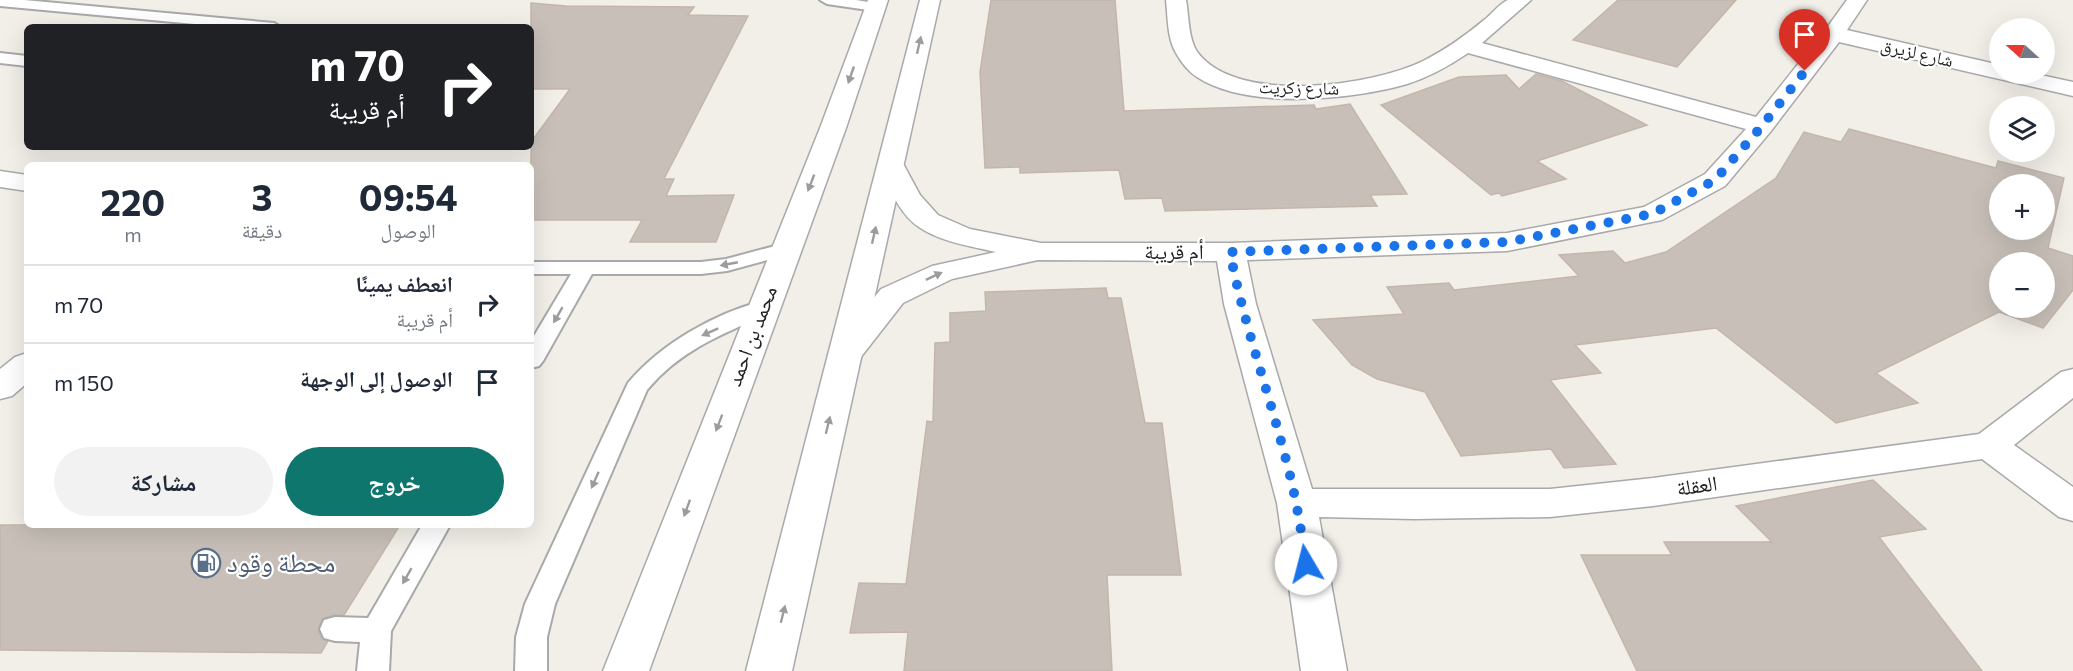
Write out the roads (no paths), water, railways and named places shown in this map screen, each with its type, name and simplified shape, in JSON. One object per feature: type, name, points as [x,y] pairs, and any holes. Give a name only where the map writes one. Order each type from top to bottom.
[{"type":"street","points":[[769,671],[930,0]]},
{"type":"street","name":"شارع زكريت","points":[[1176,0],[1185,52],[1205,73],[1236,86],[1282,90],[1341,90],[1389,83],[1421,71],[1467,46],[1521,0]]},
{"type":"street","name":"أم قريبة","points":[[891,164],[908,198],[928,221],[962,236],[1041,252],[1230,252],[1507,242],[1652,214],[1715,180],[1762,126],[1834,34],[1857,0]]},
{"type":"street","name":"محمد بن احمد","points":[[626,671],[833,128],[877,3]]},
{"type":"street","name":"شارع لزيرق","points":[[1834,34],[1989,69]]},
{"type":"street","points":[[1467,46],[1762,126]]},
{"type":"street","points":[[2051,84],[2073,89]]},
{"type":"street","points":[[0,179],[24,183]]},
{"type":"street","name":"أم قريبة","points":[[845,355],[892,296],[943,272],[1041,252]]},
{"type":"street","points":[[1230,252],[1240,304],[1297,503],[1324,671]]},
{"type":"street","points":[[0,388],[24,367]]},
{"type":"street","name":"العقلة","points":[[1297,503],[1414,505],[1550,503],[1664,490],[1989,445],[2073,380]]},
{"type":"street","points":[[1989,445],[2073,507]]},
{"type":"lane","points":[[827,0],[877,3]]},
{"type":"lane","points":[[0,2],[241,24]]},
{"type":"lane","points":[[0,58],[24,61]]},
{"type":"lane","points":[[534,268],[701,268],[727,265],[786,249]]},
{"type":"lane","points":[[534,357],[585,268]]},
{"type":"lane","points":[[531,671],[529,654],[531,629],[540,604],[636,388],[666,355],[687,342],[763,308]]},
{"type":"lane","points":[[373,671],[372,660],[376,630],[434,528]]},
{"type":"lane","points":[[335,629],[376,630]]},
{"type":"place","name":"محطة وقود","points":[[206,563]]}]
